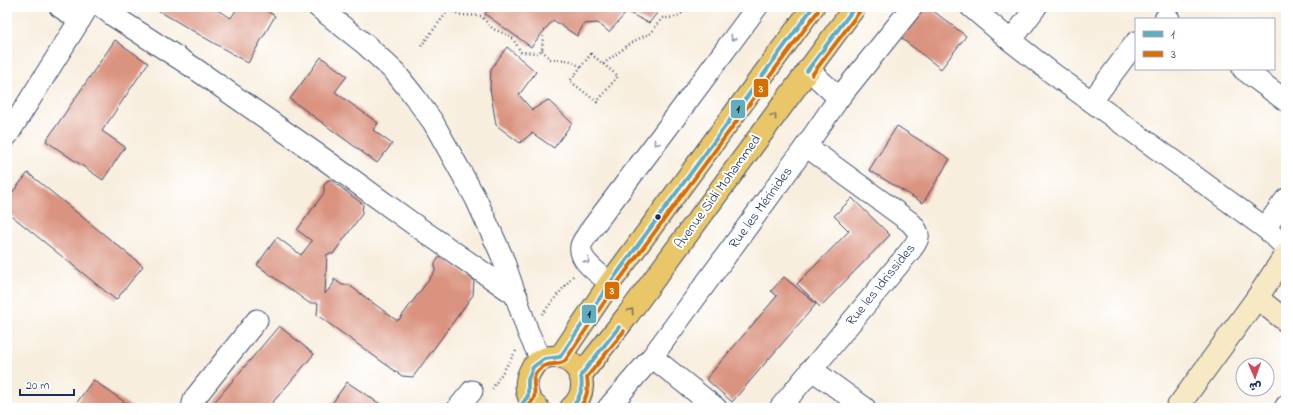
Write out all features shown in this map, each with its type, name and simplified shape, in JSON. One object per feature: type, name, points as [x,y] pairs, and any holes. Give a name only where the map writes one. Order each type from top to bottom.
[{"type":"main road","points":[[528,404],[526,386],[528,376],[533,367],[550,359],[610,283],[813,7]]},
{"type":"main road","name":"Avenue Sidi Mohammed","points":[[581,375],[627,316],[855,7]]},
{"type":"main road","points":[[550,359],[573,364],[581,375],[582,390],[578,405]]},
{"type":"street","points":[[7,136],[84,14],[60,7]]},
{"type":"street","points":[[102,7],[194,68],[324,159],[418,228],[517,296]]},
{"type":"street","points":[[318,7],[366,45],[395,72],[425,112],[476,198],[502,256],[517,296],[528,332],[550,359]]},
{"type":"street","points":[[610,283],[585,261],[582,256],[581,245],[594,225],[757,7]]},
{"type":"street","name":"Rue les Mérinides","points":[[608,408],[652,357],[806,146],[839,98],[912,7]]},
{"type":"street","points":[[971,7],[1011,42],[1264,228],[1286,247]]},
{"type":"street","points":[[1011,42],[1036,7]]},
{"type":"street","points":[[1092,101],[1135,43]]},
{"type":"street","points":[[808,69],[839,98]]},
{"type":"street","points":[[1244,70],[1286,101]]},
{"type":"street","name":"Rue les Idrissides","points":[[780,408],[901,263],[916,244],[919,236],[917,230],[910,222],[806,146]]},
{"type":"street","points":[[1264,228],[1286,199]]},
{"type":"street","points":[[1177,408],[1257,298],[1286,254]]},
{"type":"street","points":[[1257,298],[1286,321]]},
{"type":"street","points":[[192,408],[194,399],[257,320]]},
{"type":"street","points":[[652,357],[716,408]]},
{"type":"street","points":[[811,369],[865,408]]},
{"type":"street","points":[[458,408],[472,392]]},
{"type":"path","points":[[421,46],[451,7]]},
{"type":"path","points":[[603,64],[634,41],[651,33],[662,18],[673,18],[680,15],[688,7]]},
{"type":"path","points":[[449,10],[461,15],[473,14],[481,16],[493,29],[508,35],[513,39],[521,52],[538,53],[542,50]]},
{"type":"path","points":[[543,36],[542,50],[550,59],[569,60],[581,67]]},
{"type":"path","points":[[591,54],[618,76],[597,102],[570,81],[581,67],[591,54]]},
{"type":"building","points":[[152,7],[212,7],[231,18],[238,7],[260,7],[275,16],[248,63]]},
{"type":"building","points":[[490,7],[662,7],[649,23],[627,12],[609,32],[598,23],[584,24],[577,36],[553,20],[531,47],[485,14]]},
{"type":"building","points":[[917,7],[928,7],[966,36],[941,69],[896,34]]},
{"type":"building","points":[[115,40],[148,63],[102,131],[125,147],[103,180],[46,141]]},
{"type":"building","points":[[507,47],[536,72],[519,95],[532,110],[548,100],[572,123],[554,148],[532,133],[520,143],[496,125],[490,88],[491,69]]},
{"type":"building","points":[[321,57],[347,76],[335,92],[378,123],[373,130],[392,144],[377,163],[290,99]]},
{"type":"building","points":[[897,126],[950,159],[923,203],[869,170]]},
{"type":"building","points":[[28,173],[143,266],[116,300],[7,212],[7,199]]},
{"type":"building","points":[[328,180],[331,180],[363,204],[362,214],[333,254],[327,254],[325,294],[334,283],[334,279],[342,285],[349,285],[396,320],[399,320],[435,271],[435,263],[441,255],[474,280],[473,295],[413,377],[402,376],[317,315],[318,303],[309,303],[257,265],[277,237],[301,255],[312,241],[297,230],[324,193],[324,185]]},
{"type":"building","points":[[852,198],[890,235],[820,307],[797,284],[849,231],[834,216]]},
{"type":"building","points":[[784,277],[816,304],[732,402],[706,379],[777,296],[771,291]]},
{"type":"building","points":[[279,326],[314,354],[268,408],[216,408],[212,405]]},
{"type":"building","points":[[93,380],[133,408],[73,408]]},
{"type":"building","points":[[347,382],[383,406],[382,408],[329,408]]},
{"type":"transit line","name":"1","points":[[519,408],[528,396],[528,380],[533,367],[544,359],[560,357],[610,283],[813,7]]},
{"type":"transit line","name":"1","points":[[807,71],[855,7]]},
{"type":"transit line","name":"3","points":[[526,408],[534,398],[534,379],[537,372],[544,366],[565,361],[615,286],[818,11]]},
{"type":"transit line","name":"3","points":[[812,75],[860,11]]},
{"type":"transit line","name":"1","points":[[571,408],[579,397],[582,384],[581,375],[619,327]]},
{"type":"transit line","name":"3","points":[[579,408],[587,393],[587,377],[624,331]]}]
